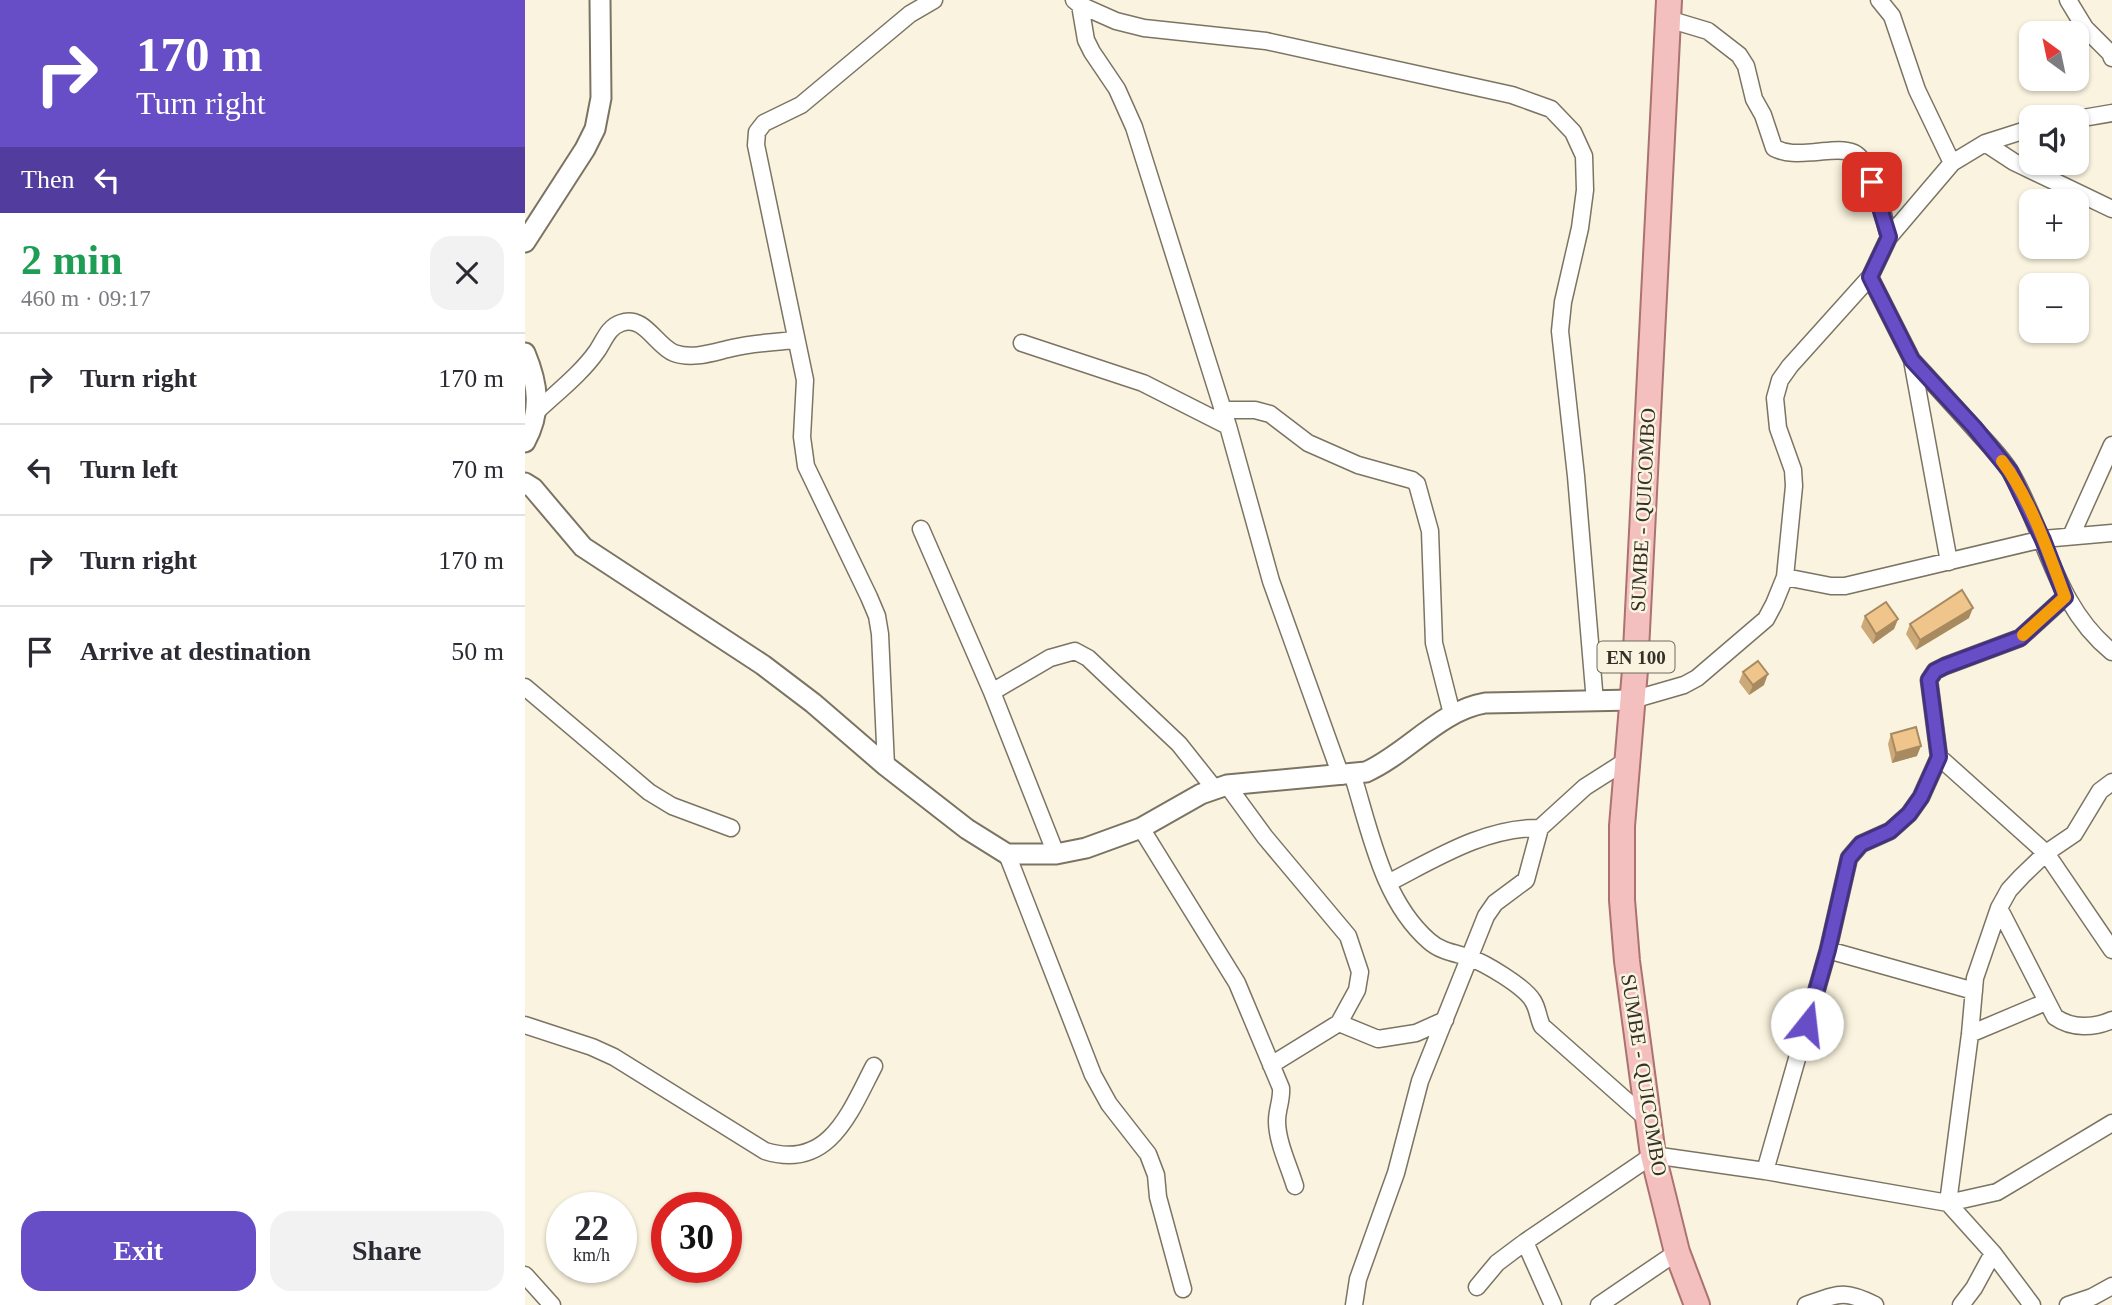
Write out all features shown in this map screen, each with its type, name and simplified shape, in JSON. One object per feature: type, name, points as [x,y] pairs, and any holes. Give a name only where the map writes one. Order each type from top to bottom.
[{"type":"main road","name":"SUMBE - QUICOMBO","points":[[1669,9],[1629,760],[1622,826],[1622,900],[1646,1118],[1677,1252],[1697,1305]]},
{"type":"street","points":[[525,242],[595,129],[601,98],[600,0]]},
{"type":"street","points":[[886,766],[880,634],[869,597],[806,466],[802,437],[805,380],[756,145],[757,132],[764,123],[801,105],[910,14],[934,0]]},
{"type":"street","points":[[1879,0],[1892,16],[1917,90],[1952,163]]},
{"type":"street","points":[[2068,0],[2085,28],[2112,58]]},
{"type":"street","points":[[1077,3],[1086,40],[1117,89],[1134,127],[1225,418],[1271,581],[1397,901],[1428,940],[1441,950],[1492,967],[1528,995],[1535,1005],[1542,1026],[1646,1118]]},
{"type":"street","points":[[1077,3],[1116,21],[1144,29],[1266,41],[1512,95],[1551,109],[1573,132],[1584,156],[1585,190],[1580,228],[1563,302],[1560,331],[1576,476],[1595,702]]},
{"type":"street","points":[[1669,9],[1708,31],[1739,55],[1746,66],[1754,99],[1763,115],[1774,148],[1789,154],[1852,152],[1861,158],[1868,169],[1889,237]]},
{"type":"street","points":[[2089,118],[2112,113]]},
{"type":"street","points":[[525,482],[583,547],[763,665],[967,829],[1007,854],[1056,854],[1086,848],[1141,828],[1220,787],[1366,772],[1386,763],[1452,713],[1468,706],[1485,703],[1632,700],[1684,685],[1697,678],[1766,619],[1785,577],[1793,470],[1777,428],[1775,411],[1780,380],[1870,277],[1889,237],[1952,163],[1985,143],[2019,132]]},
{"type":"street","points":[[1985,143],[2014,162],[2112,209]]},
{"type":"street","points":[[1870,277],[1912,360],[1974,427],[2010,471],[2043,540],[2065,597],[2083,625],[2112,652]]},
{"type":"street","points":[[536,412],[589,361],[610,330],[620,323],[631,321],[640,324],[666,348],[678,354],[709,355],[732,348],[796,340]]},
{"type":"street","points":[[1021,343],[1143,383],[1225,418],[1255,410],[1270,414],[1308,443],[1358,465],[1412,480],[1417,484],[1430,531],[1434,643],[1452,713]]},
{"type":"street","points":[[525,353],[536,381],[536,412],[525,442]]},
{"type":"street","points":[[1912,360],[1949,562]]},
{"type":"street","points":[[2071,536],[2112,445]]},
{"type":"street","points":[[921,529],[992,692],[1056,854]]},
{"type":"street","points":[[1785,577],[1831,586],[1846,586],[2043,540],[2112,533]]},
{"type":"street","points":[[1765,1171],[1828,950],[1849,858],[1861,844],[1890,831],[1909,814],[1921,797],[1939,757],[1929,680],[1935,671],[2020,638],[2065,597]]},
{"type":"street","points":[[992,692],[1050,658],[1075,651],[1088,658],[1220,787],[1348,936],[1360,972],[1357,990],[1339,1023],[1271,1065]]},
{"type":"street","points":[[525,687],[649,792],[672,806],[731,828]]},
{"type":"street","points":[[1939,757],[2046,853],[2112,950]]},
{"type":"street","points":[[1354,1305],[1358,1279],[1396,1173],[1420,1081],[1490,908],[1526,880],[1539,828],[1585,787],[1629,760]]},
{"type":"street","points":[[2032,1305],[1993,1253],[1948,1203],[1971,1034],[1974,991],[1978,966],[1999,908],[2009,890],[2046,853],[2074,834],[2100,791],[2112,782]]},
{"type":"street","points":[[1141,828],[1237,983],[1281,1094],[1278,1132],[1295,1186]]},
{"type":"street","points":[[1388,883],[1460,846],[1519,828],[1539,828]]},
{"type":"street","points":[[1007,854],[1093,1075],[1109,1104],[1148,1154],[1156,1175],[1158,1197],[1183,1289]]},
{"type":"street","points":[[1999,908],[2055,1017],[2064,1024],[2090,1026],[2112,1020]]},
{"type":"street","points":[[1828,950],[1974,991]]},
{"type":"street","points":[[1971,1034],[2046,1002]]},
{"type":"street","points":[[1339,1023],[1378,1039],[1416,1033],[1444,1020]]},
{"type":"street","points":[[525,1025],[614,1057],[765,1151],[784,1157],[801,1155],[820,1147],[836,1133],[874,1066]]},
{"type":"street","points":[[1477,1287],[1497,1264],[1525,1242],[1653,1155],[1765,1171],[1948,1203],[1997,1192],[2112,1123]]},
{"type":"street","points":[[1525,1242],[1553,1305]]},
{"type":"street","points":[[1599,1305],[1677,1252]]},
{"type":"street","points":[[1961,1305],[1974,1288],[1993,1253]]},
{"type":"street","points":[[528,1284],[552,1305]]},
{"type":"street","points":[[2068,1305],[2089,1301],[2112,1286]]},
{"type":"street","points":[[1807,1305],[1846,1294],[1875,1305]]},
{"type":"building","points":[[1962,590],[1973,608],[1920,640],[1910,624]]},
{"type":"building","points":[[1886,602],[1898,619],[1876,634],[1865,616]]},
{"type":"building","points":[[1758,661],[1768,674],[1753,685],[1743,672]]},
{"type":"building","points":[[1916,727],[1921,746],[1896,753],[1891,734]]},
{"type":"slow traffic","points":[[2002,461],[2010,471],[2043,540],[2065,597],[2023,635]]},
{"type":"route","points":[[1807,1024],[1828,950],[1849,858],[1861,844],[1890,831],[1909,814],[1921,797],[1939,757],[1929,680],[1935,671],[1945,666],[2020,638],[2065,597],[2043,540],[2010,471],[1974,427],[1912,360],[1870,277],[1889,237],[1872,182]]}]
